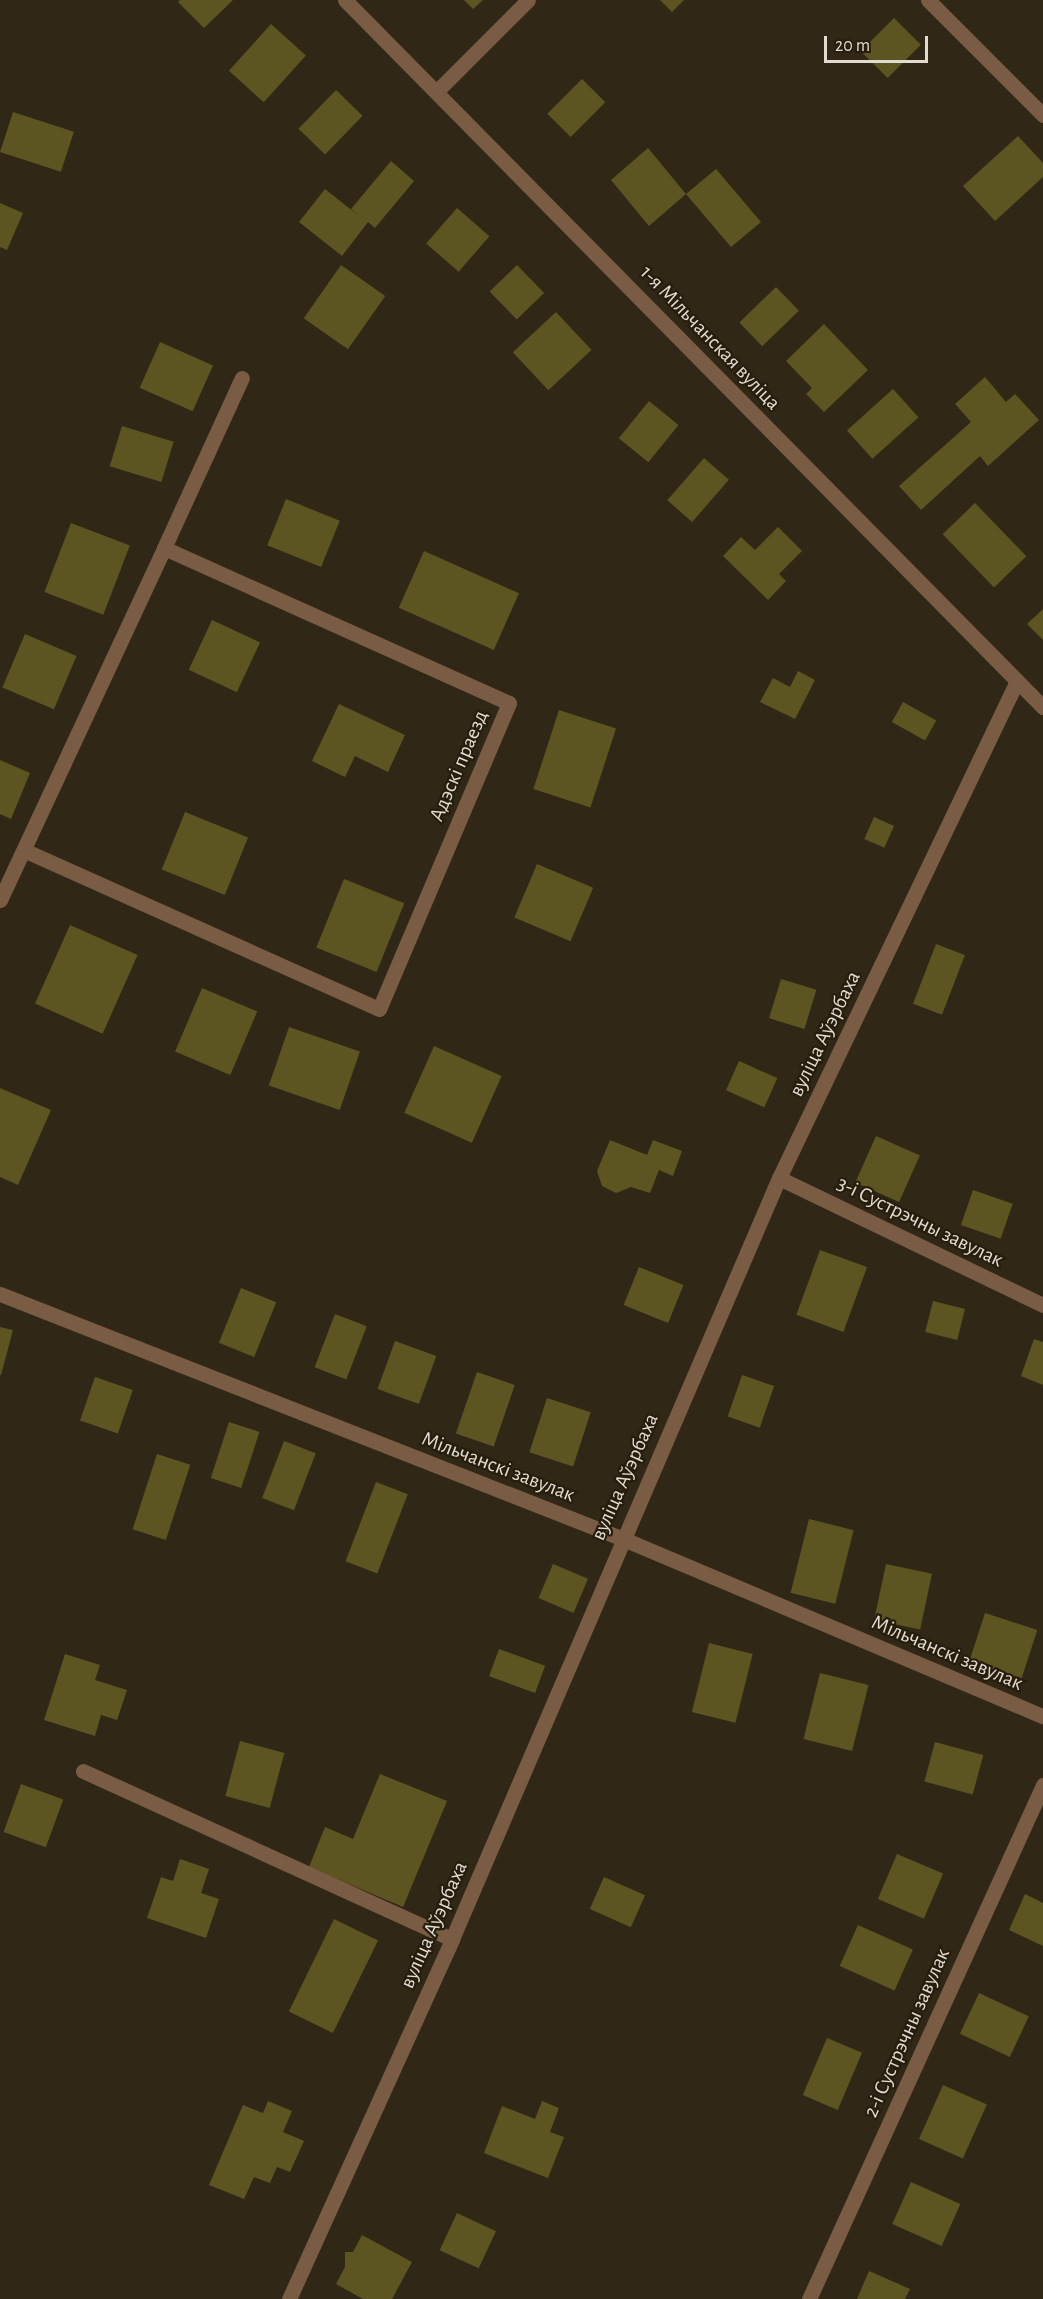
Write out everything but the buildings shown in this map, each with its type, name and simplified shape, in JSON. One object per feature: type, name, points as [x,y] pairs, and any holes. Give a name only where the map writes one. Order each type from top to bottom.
[{"type":"street","name":"1-я Мільчанская вуліца","points":[[345,0],[438,90],[1043,707]]},
{"type":"street","points":[[438,90],[528,0]]},
{"type":"street","points":[[928,0],[1043,115]]},
{"type":"street","points":[[0,900],[242,378]]},
{"type":"street","name":"Адэскі праезд","points":[[24,850],[379,1009],[509,703],[164,548]]},
{"type":"street","name":"вуліца Аўэрбаха","points":[[289,2299],[452,1939],[621,1538],[779,1178],[1017,681]]},
{"type":"street","name":"3-і Сустрэчны завулак","points":[[779,1178],[1043,1305]]},
{"type":"street","name":"Мільчанскі завулак","points":[[0,1294],[621,1538],[1043,1716]]},
{"type":"street","points":[[83,1771],[452,1939]]},
{"type":"street","name":"2-і Сустрэчны завулак","points":[[809,2299],[1043,1785]]}]
